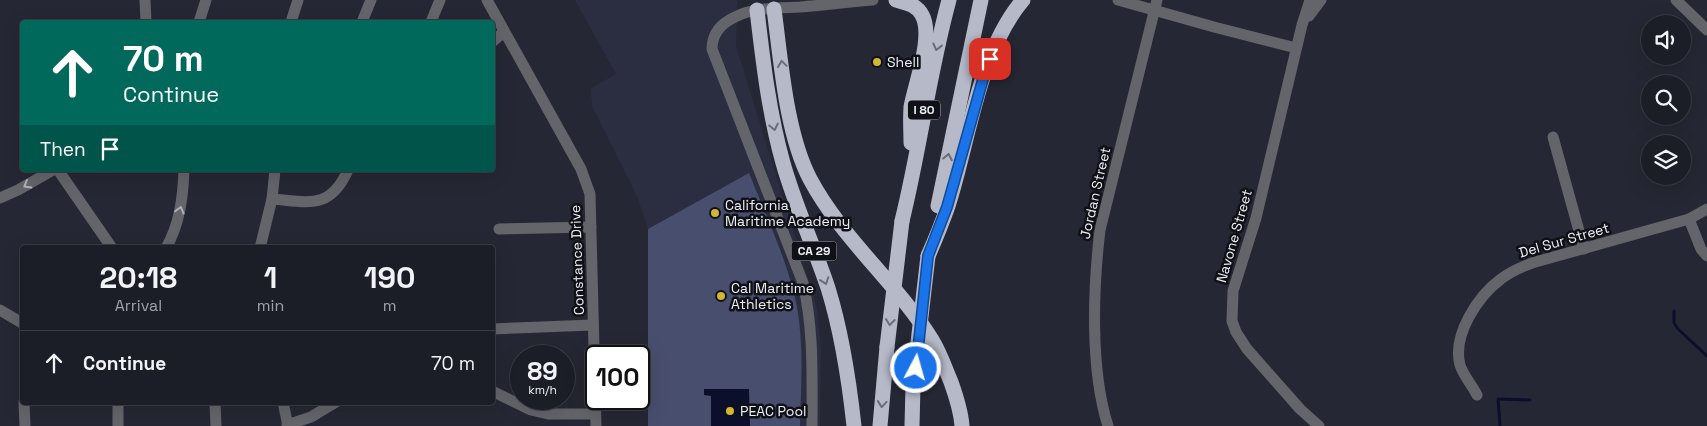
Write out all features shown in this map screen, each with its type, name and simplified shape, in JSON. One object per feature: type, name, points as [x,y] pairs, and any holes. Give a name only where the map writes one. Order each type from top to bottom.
[{"type":"highway","points":[[896,0],[919,10],[924,18],[927,31],[911,110],[911,184]]},
{"type":"highway","name":"I 80","points":[[880,426],[902,221],[911,184],[925,105],[950,0]]},
{"type":"highway","name":"I 80","points":[[912,426],[914,386],[928,256],[981,0]]},
{"type":"highway","points":[[928,256],[947,207],[985,72],[1003,29],[1023,0]]},
{"type":"highway","name":"CA 29","points":[[774,9],[788,108],[794,135],[810,179],[839,224],[908,306],[933,341],[955,392],[962,426]]},
{"type":"highway","name":"CA 29","points":[[757,10],[765,79],[775,132],[783,164],[828,288],[838,322],[854,426]]},
{"type":"street","points":[[145,0],[146,20]]},
{"type":"street","points":[[200,20],[206,0]]},
{"type":"street","points":[[292,20],[298,0]]},
{"type":"street","points":[[363,20],[371,0]]},
{"type":"street","points":[[432,20],[440,0]]},
{"type":"street","name":"Constance Drive","points":[[487,0],[581,169],[590,194],[596,426]]},
{"type":"street","points":[[812,426],[813,366],[810,322],[803,283],[712,49],[713,37],[722,25],[736,16],[757,10],[817,3],[873,0]]},
{"type":"street","points":[[1118,0],[1155,5],[1214,27],[1296,48]]},
{"type":"street","name":"Navone Street","points":[[1310,0],[1296,48],[1256,218],[1233,291],[1232,321],[1236,332],[1247,349],[1300,409],[1319,426]]},
{"type":"street","name":"Navone Street","points":[[1302,25],[1321,0]]},
{"type":"street","points":[[1676,0],[1707,30]]},
{"type":"street","name":"Jordan Street","points":[[1108,426],[1102,407],[1098,374],[1096,264],[1099,238],[1155,5]]},
{"type":"street","points":[[495,40],[504,32]]},
{"type":"street","points":[[1553,136],[1584,249]]},
{"type":"street","points":[[0,198],[50,172]]},
{"type":"street","points":[[59,172],[109,245]]},
{"type":"street","points":[[167,245],[180,210],[184,172]]},
{"type":"street","points":[[261,245],[272,199],[275,172]]},
{"type":"street","points":[[272,199],[313,202],[328,198],[338,188],[347,172]]},
{"type":"street","name":"Del Sur Street","points":[[1477,395],[1461,366],[1458,352],[1462,331],[1478,302],[1500,279],[1516,269],[1532,263],[1689,219],[1707,209]]},
{"type":"street","points":[[1689,219],[1701,249],[1707,256]]},
{"type":"street","points":[[499,228],[591,227]]},
{"type":"street","points":[[0,310],[20,322]]},
{"type":"street","points":[[495,329],[593,325]]},
{"type":"street","points":[[495,392],[531,410],[548,414],[595,414]]},
{"type":"street","points":[[24,405],[25,426]]},
{"type":"street","points":[[118,405],[118,426]]},
{"type":"street","points":[[215,405],[216,426]]},
{"type":"street","points":[[284,405],[288,426],[331,405]]},
{"type":"shaded area","name":"California Maritime Academy","points":[[575,0],[737,0],[736,46],[817,308],[821,349],[820,426],[648,426],[648,410],[650,410],[650,345],[648,345],[648,229],[637,196],[593,108],[590,89],[616,74]]},
{"type":"shaded area","name":"Cal Maritime Athletics","points":[[749,173],[782,256],[797,307],[801,352],[800,426],[648,426],[648,410],[650,410],[650,345],[648,345],[648,229]]},
{"type":"shaded area","name":"PEAC Pool","points":[[704,389],[749,389],[750,426],[711,426],[711,396],[704,395]]},
{"type":"waterway","points":[[1674,311],[1674,323],[1678,329],[1707,356]]},
{"type":"waterway","points":[[1500,426],[1498,399],[1530,400]]},
{"type":"place","name":"Shell","points":[[877,62]]},
{"type":"place","name":"California Maritime Academy","points":[[715,213]]},
{"type":"place","name":"Cal Maritime Athletics","points":[[721,296]]},
{"type":"place","name":"PEAC Pool","points":[[730,411]]},
{"type":"route","points":[[916,368],[928,256],[947,207],[990,59]]}]
